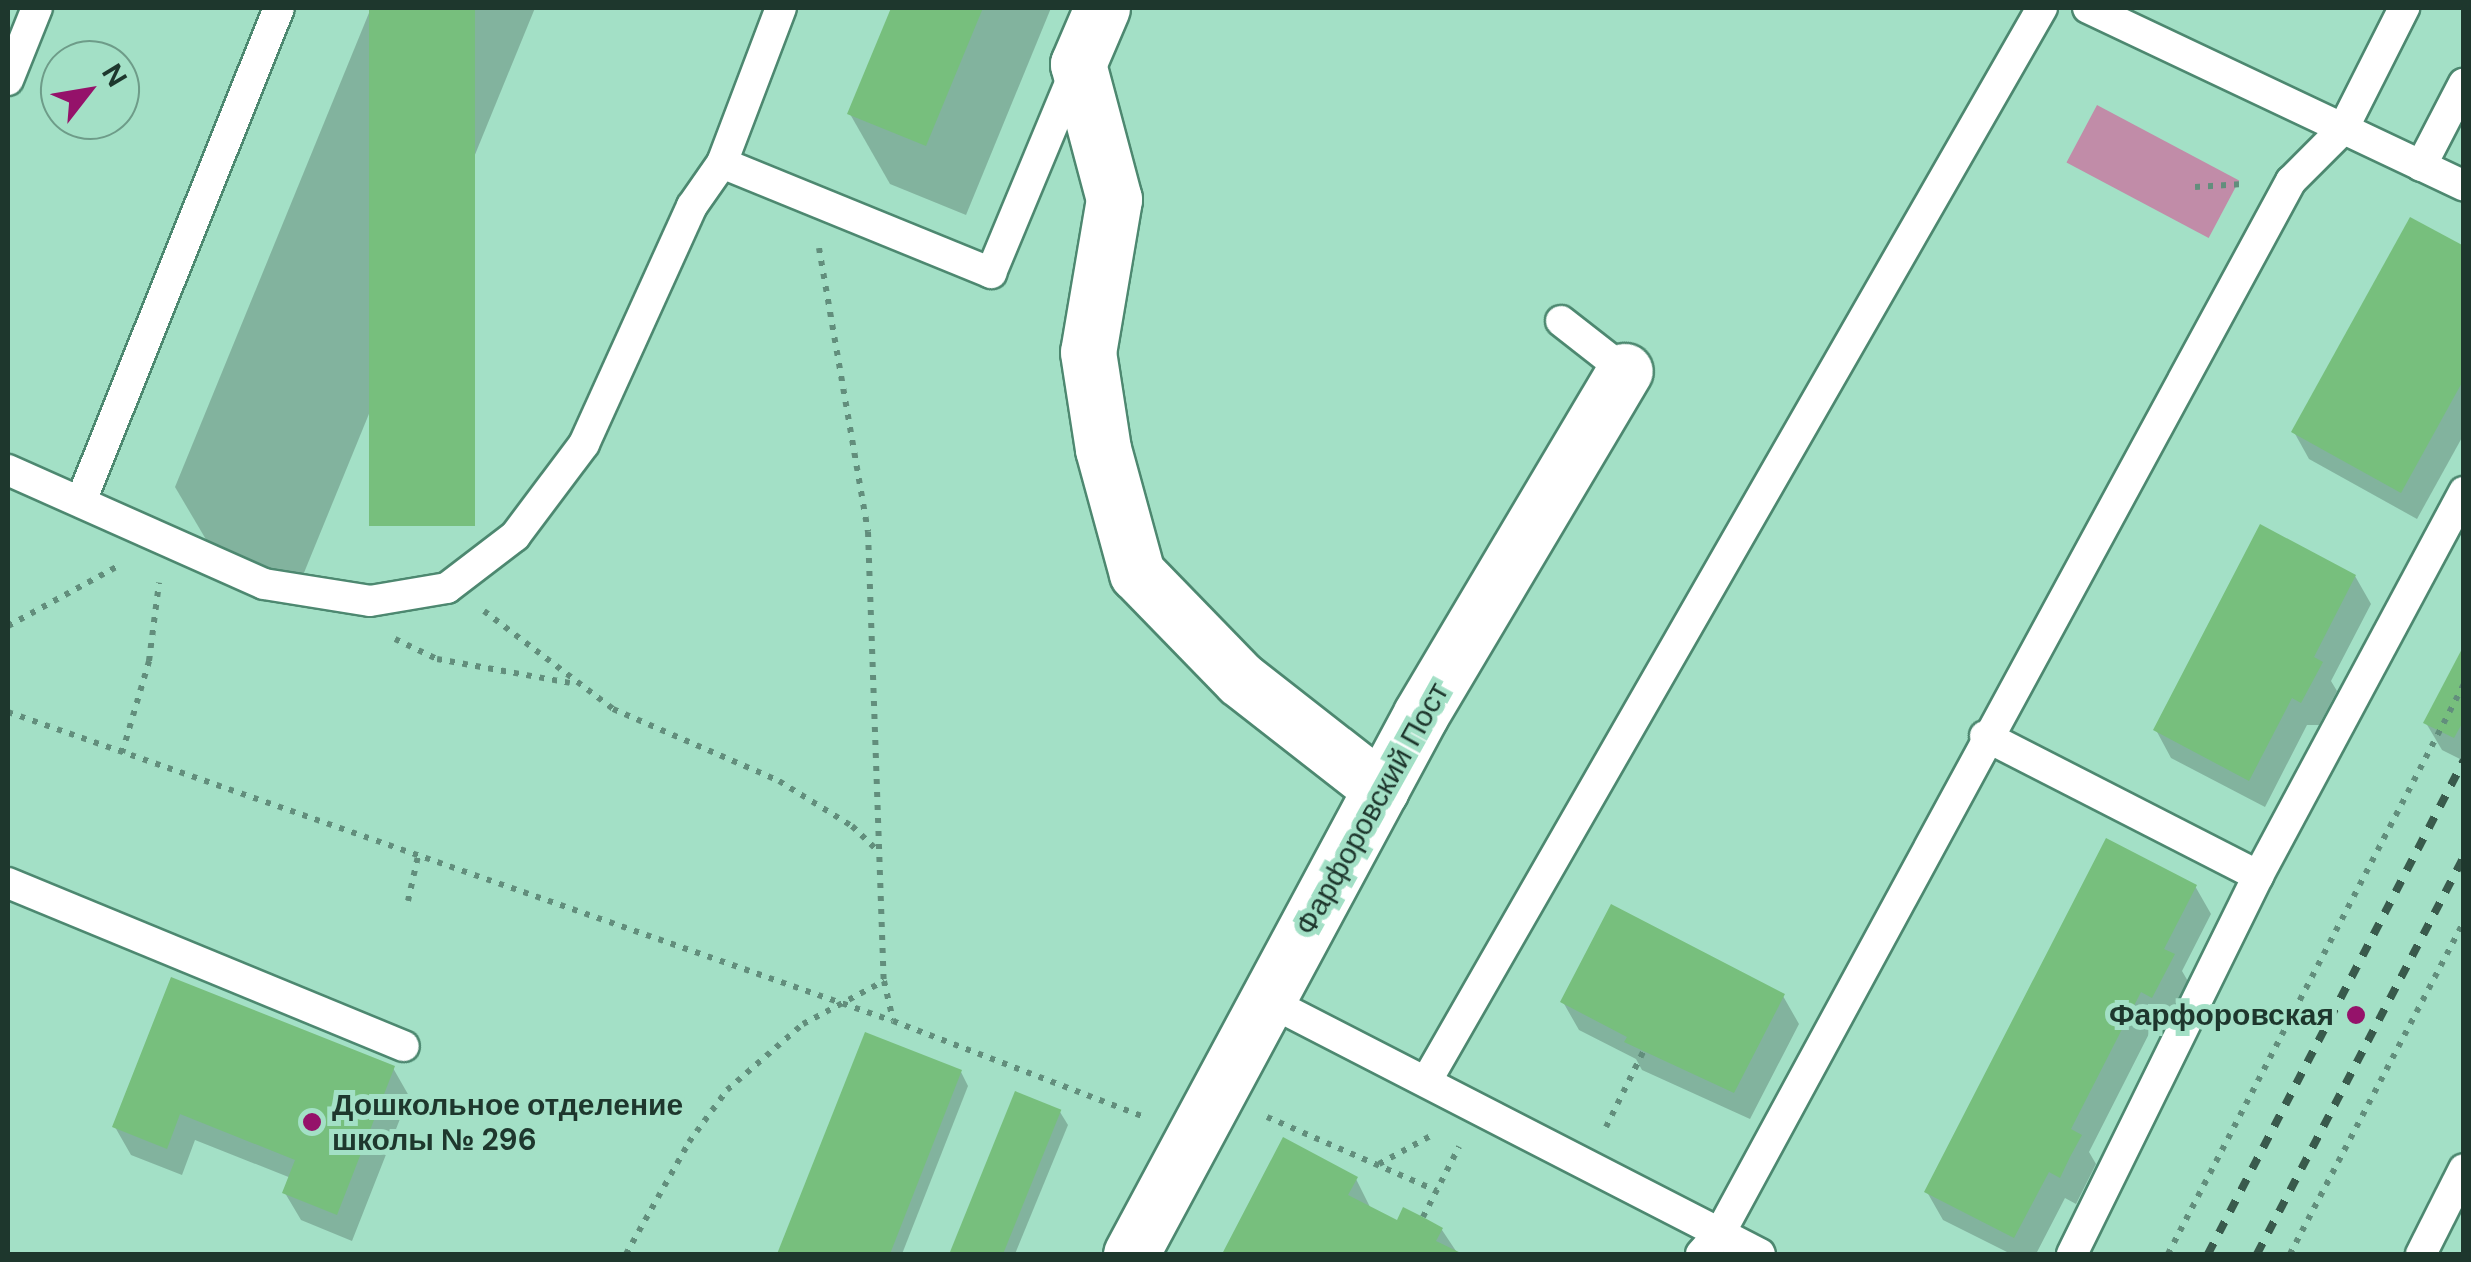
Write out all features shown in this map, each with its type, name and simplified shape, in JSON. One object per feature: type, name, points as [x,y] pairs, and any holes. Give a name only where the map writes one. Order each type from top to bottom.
[{"type":"street","points":[[1102,8],[1078,64],[1114,200],[1088,352],[1103,450],[1137,573],[1240,679],[1381,789]]},
{"type":"street","name":"Фарфоровский Пост","points":[[1130,1254],[1381,789],[1625,371]]},
{"type":"lane","points":[[8,80],[37,8]]},
{"type":"lane","points":[[81,502],[279,8]]},
{"type":"lane","points":[[8,470],[264,584],[370,602],[412,599],[452,584],[515,536],[584,444],[692,206],[722,163],[781,8]]},
{"type":"lane","points":[[1426,1080],[2042,8]]},
{"type":"lane","points":[[2088,8],[2464,186]]},
{"type":"lane","points":[[1710,1244],[2291,181],[2343,128],[2404,8]]},
{"type":"lane","points":[[722,163],[991,273],[1078,64]]},
{"type":"lane","points":[[2421,166],[2464,83]]},
{"type":"lane","points":[[1561,321],[1625,371]]},
{"type":"lane","points":[[2072,1254],[2258,876],[2464,492]]},
{"type":"lane","points":[[1985,736],[2258,876]]},
{"type":"lane","points":[[8,883],[404,1046]]},
{"type":"lane","points":[[1268,1001],[1426,1080],[1586,1167],[1710,1244],[1760,1254]]},
{"type":"lane","points":[[2420,1254],[2464,1169]]},
{"type":"path","points":[[811,202],[868,532],[884,982],[893,1021]]},
{"type":"path","points":[[8,626],[164,540]]},
{"type":"path","points":[[122,752],[148,661],[164,540]]},
{"type":"path","points":[[452,584],[576,685],[686,744],[827,808],[881,854]]},
{"type":"path","points":[[370,602],[398,643],[437,660],[576,685]]},
{"type":"path","points":[[2168,1254],[2464,684]]},
{"type":"path","points":[[8,712],[893,1021],[1203,1121],[1290,1123],[1437,1191]]},
{"type":"path","points":[[408,900],[418,856]]},
{"type":"path","points":[[2290,1254],[2464,921]]},
{"type":"path","points":[[626,1254],[689,1142],[727,1090],[765,1052],[841,1002],[884,982]]},
{"type":"path","points":[[1586,1167],[1644,1052]]},
{"type":"path","points":[[1423,1218],[1479,1110]]},
{"type":"shaded area","points":[[2097,105],[2239,181],[2209,238],[2066,162]]},
{"type":"building","points":[[369,8],[475,8],[475,526],[369,526]]},
{"type":"building","points":[[891,8],[983,8],[926,146],[847,114]]},
{"type":"building","points":[[2410,217],[2464,246],[2464,379],[2401,493],[2291,432]]},
{"type":"building","points":[[2260,524],[2356,575],[2314,657],[2323,662],[2301,703],[2292,698],[2249,781],[2153,730]]},
{"type":"building","points":[[2464,645],[2464,720],[2454,738],[2423,723]]},
{"type":"building","points":[[2106,838],[2197,885],[2164,949],[2175,954],[2152,998],[2141,992],[2071,1129],[2082,1135],[2060,1178],[2049,1172],[2014,1238],[1924,1192]]},
{"type":"building","points":[[1611,904],[1785,994],[1734,1093],[1624,1042],[1627,1037],[1560,1002]]},
{"type":"building","points":[[171,977],[395,1066],[337,1215],[282,1193],[295,1160],[180,1114],[167,1149],[112,1127]]},
{"type":"building","points":[[865,1032],[962,1070],[890,1254],[777,1254]]},
{"type":"building","points":[[1015,1091],[1061,1110],[1003,1254],[949,1254]]},
{"type":"building","points":[[1283,1137],[1358,1177],[1348,1195],[1397,1220],[1403,1207],[1423,1217],[1443,1228],[1436,1241],[1463,1254],[1222,1254]]},
{"type":"railway","points":[[2208,1254],[2464,760]]},
{"type":"railway","points":[[2257,1254],[2464,856]]},
{"type":"place","name":"Фарфоровская","points":[[2356,1015]]},
{"type":"place","name":"Дошкольное отделение школы № 296","points":[[312,1122]]}]
